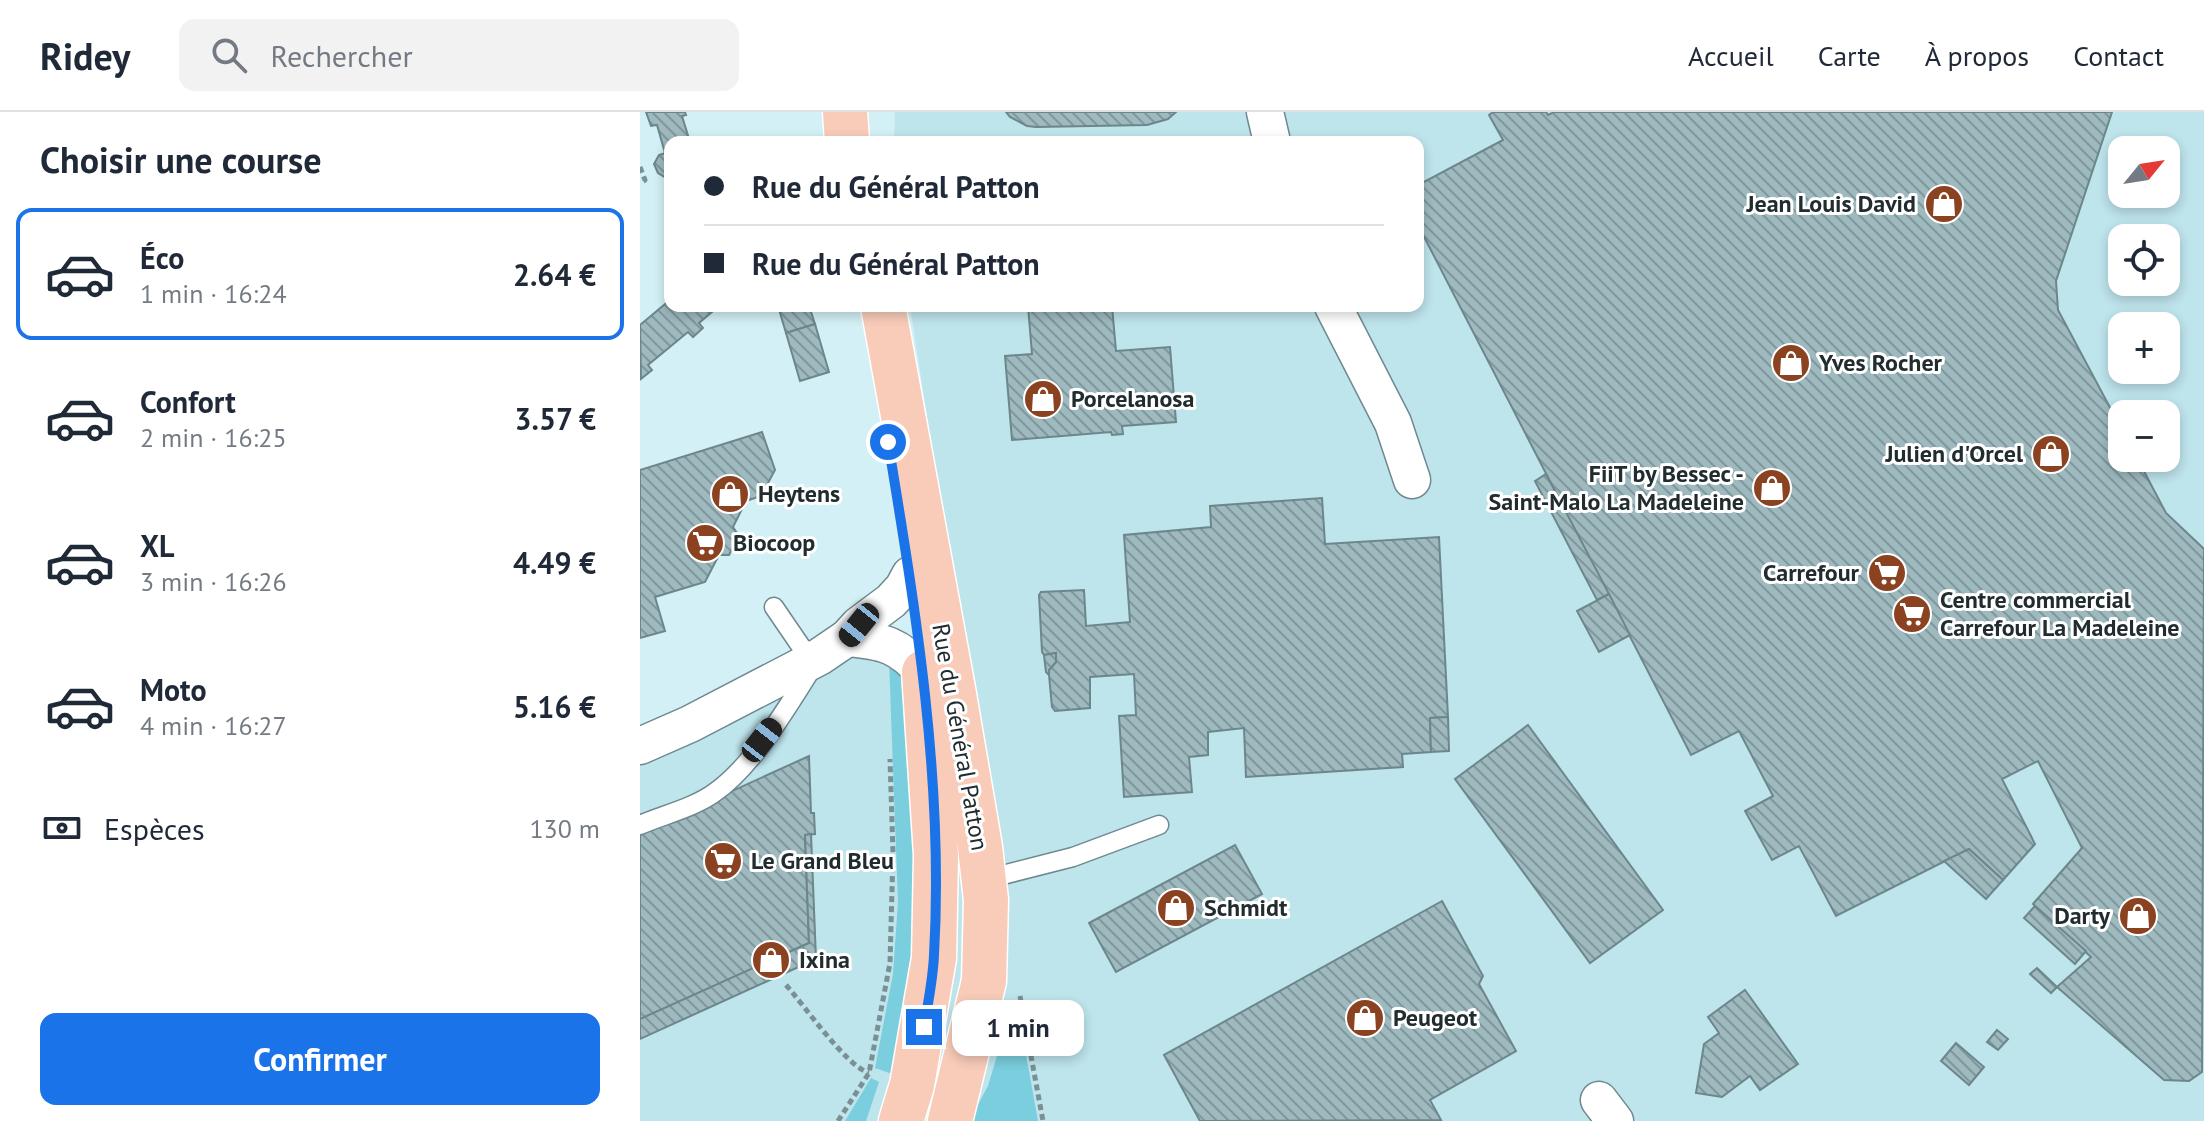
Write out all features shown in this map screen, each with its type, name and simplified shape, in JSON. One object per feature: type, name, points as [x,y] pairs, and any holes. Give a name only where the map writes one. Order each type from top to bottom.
[{"type":"main road","points":[[845,112],[847,136]]},
{"type":"main road","points":[[869,112],[870,136]]},
{"type":"main road","name":"Rue du Général Patton","points":[[865,312],[924,673],[936,855],[934,958],[912,1085],[901,1121]]},
{"type":"main road","name":"Rue du Général Patton","points":[[884,312],[953,689],[986,900],[984,981],[950,1121]]},
{"type":"street","points":[[1265,112],[1271,136]]},
{"type":"street","points":[[1336,312],[1393,423],[1412,480]]},
{"type":"street","points":[[640,746],[690,724],[833,648],[891,601],[910,575]]},
{"type":"street","points":[[833,648],[885,642],[912,660],[924,673]]},
{"type":"lane","points":[[774,607],[802,648],[833,648]]},
{"type":"lane","points":[[640,825],[711,796],[727,783],[833,648]]},
{"type":"lane","points":[[983,880],[1073,857],[1159,825]]},
{"type":"path","points":[[640,167],[645,180],[640,183]]},
{"type":"path","points":[[838,1121],[869,1073],[890,963],[893,854],[890,758]]},
{"type":"path","points":[[786,985],[847,1057],[861,1071],[869,1073]]},
{"type":"path","points":[[1011,997],[1020,995],[1043,1121]]},
{"type":"shaded area","points":[[895,112],[2204,112],[2204,1121],[640,1121],[640,759],[876,641],[963,631],[911,312],[1424,312],[1424,136],[894,136]]},
{"type":"shaded area","points":[[889,660],[903,671],[921,923],[895,1075],[875,1068],[893,974],[898,902]]},
{"type":"shaded area","points":[[1017,1005],[1038,1121],[969,1121],[988,1086],[999,1049],[1011,1052],[1017,1030],[1005,1026],[1008,1008]]},
{"type":"shaded area","points":[[871,1078],[879,1082],[866,1121],[845,1121]]},
{"type":"building","points":[[646,112],[685,112],[686,115],[682,116],[688,136],[664,136],[664,150],[657,125],[651,126]]},
{"type":"building","points":[[1006,112],[1176,112],[1168,119],[1147,125],[1036,127],[1027,126]]},
{"type":"building","name":"Centre commercial Carrefour La Madeleine","points":[[1493,112],[1546,112],[1548,115],[1554,112],[2112,112],[2056,281],[2058,310],[2108,404],[2108,472],[2144,472],[2166,513],[2204,549],[2202,1072],[2189,1081],[2164,1080],[2057,987],[2091,957],[2033,904],[2082,848],[2038,761],[2002,779],[2035,844],[2003,880],[1969,849],[1836,916],[1799,846],[1772,860],[1745,811],[1773,796],[1739,731],[1691,755],[1424,237],[1424,182],[1503,140],[1489,115]]},
{"type":"building","points":[[664,153],[664,177],[658,173],[654,164],[659,155]]},
{"type":"building","points":[[664,305],[664,312],[712,312],[699,323],[703,328],[693,337],[688,332],[648,365],[652,370],[641,379],[640,325]]},
{"type":"building","points":[[780,312],[811,312],[815,324],[786,333]]},
{"type":"building","points":[[1028,312],[1113,312],[1116,351],[1170,347],[1176,422],[1122,426],[1123,434],[1112,435],[1111,432],[1012,440],[1005,356],[1032,354]]},
{"type":"building","points":[[815,324],[829,372],[800,381],[786,333]]},
{"type":"building","points":[[762,432],[775,470],[761,496],[746,501],[733,527],[739,536],[729,555],[719,555],[705,582],[655,597],[665,631],[640,638],[640,470]]},
{"type":"building","points":[[1546,474],[1609,594],[1597,600],[1535,481]]},
{"type":"building","points":[[1322,498],[1325,544],[1439,537],[1448,717],[1430,718],[1431,752],[1402,754],[1403,767],[1246,777],[1244,728],[1208,732],[1208,755],[1189,757],[1192,792],[1124,797],[1119,716],[1136,715],[1134,674],[1090,677],[1090,708],[1055,711],[1049,670],[1056,662],[1056,653],[1044,655],[1042,652],[1039,595],[1041,592],[1084,590],[1086,626],[1130,622],[1124,535],[1211,527],[1210,506]]},
{"type":"building","points":[[1609,594],[1630,635],[1599,652],[1577,611]]},
{"type":"building","points":[[1056,653],[1056,662],[1049,675],[1044,655]]},
{"type":"building","points":[[1448,717],[1449,751],[1431,752],[1430,718]]},
{"type":"building","points":[[1528,725],[1663,910],[1590,963],[1455,779]]},
{"type":"building","name":"Le Grand Bleu","points":[[809,756],[815,834],[805,835],[809,943],[640,1019],[640,833]]},
{"type":"building","points":[[811,834],[816,959],[640,1039],[640,1019],[809,943],[805,835]]},
{"type":"building","name":"Schmidt","points":[[1235,845],[1262,894],[1116,972],[1089,923]]},
{"type":"building","points":[[1969,849],[2003,880],[1986,899],[1944,861]]},
{"type":"building","name":"Peugeot","points":[[1442,901],[1483,976],[1479,984],[1516,1051],[1430,1100],[1441,1120],[1200,1121],[1164,1055]]},
{"type":"building","points":[[2035,906],[2086,951],[2075,964],[2024,918]]},
{"type":"building","points":[[2037,968],[2057,987],[2051,993],[2030,974]]},
{"type":"building","points":[[1745,990],[1798,1064],[1760,1090],[1750,1076],[1722,1097],[1696,1093],[1704,1044],[1719,1033],[1708,1017]]},
{"type":"building","points":[[1997,1030],[2008,1039],[1998,1050],[1987,1042]]},
{"type":"building","points":[[1956,1043],[1984,1067],[1969,1085],[1941,1061]]},
{"type":"place","name":"Jean Louis David","points":[[1944,204]]},
{"type":"place","name":"Yves Rocher","points":[[1791,363]]},
{"type":"place","name":"Porcelanosa","points":[[1043,399]]},
{"type":"place","name":"Julien d'Orcel","points":[[2051,454]]},
{"type":"place","name":"FiiT by Bessec - Saint-Malo La Madeleine","points":[[1772,488]]},
{"type":"place","name":"Heytens","points":[[730,494]]},
{"type":"place","name":"Biocoop","points":[[705,543]]},
{"type":"place","name":"Carrefour","points":[[1887,573]]},
{"type":"place","name":"Centre commercial Carrefour La Madeleine","points":[[1912,614]]},
{"type":"place","name":"Le Grand Bleu","points":[[723,861]]},
{"type":"place","name":"Schmidt","points":[[1176,908]]},
{"type":"place","name":"Darty","points":[[2138,916]]},
{"type":"place","name":"Ixina","points":[[771,960]]},
{"type":"place","name":"Peugeot","points":[[1365,1018]]},
{"type":"route","points":[[888,442],[928,705],[936,855],[934,958],[924,1027]]}]
